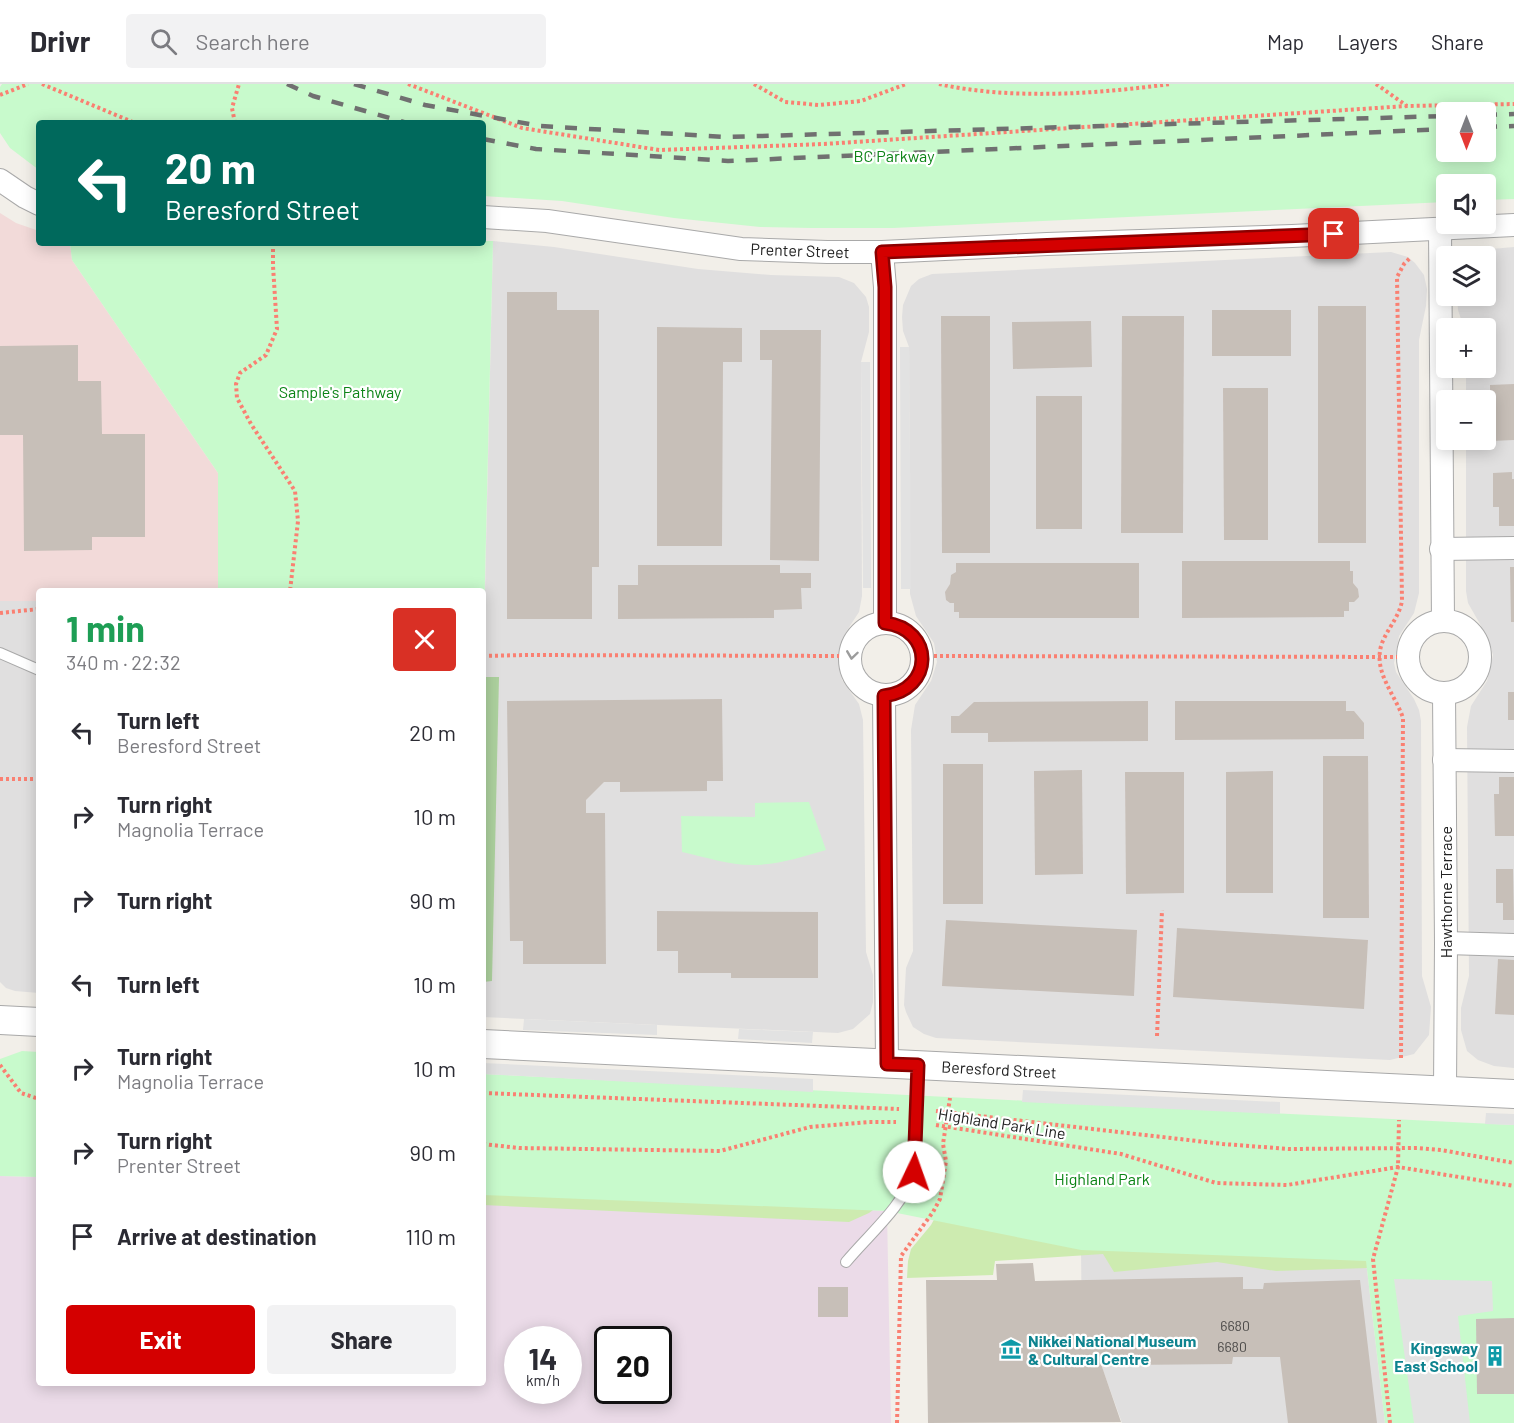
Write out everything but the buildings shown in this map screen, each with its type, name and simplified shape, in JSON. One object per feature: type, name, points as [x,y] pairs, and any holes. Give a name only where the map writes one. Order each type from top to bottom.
[{"type":"street","points":[[0,180],[36,202]]},
{"type":"street","name":"Prenter Street","points":[[486,217],[547,221],[741,249],[882,252],[1436,229]]},
{"type":"street","name":"Prenter Street","points":[[1496,226],[1514,225]]},
{"type":"street","points":[[1440,234],[1443,621]]},
{"type":"street","points":[[882,252],[885,287],[885,623]]},
{"type":"street","points":[[1441,549],[1514,548]]},
{"type":"street","points":[[1443,621],[1465,628],[1473,636],[1480,657],[1473,678],[1465,686],[1455,692],[1444,693],[1432,692],[1414,678],[1409,668],[1408,657],[1409,646],[1414,636],[1422,628],[1443,621]]},
{"type":"street","points":[[885,623],[896,624],[914,636],[920,646],[922,656],[921,669],[912,684],[897,694],[884,696],[873,693],[855,679],[850,656],[852,646],[858,637],[866,630],[885,623]]},
{"type":"street","name":"Hawthorne Terrace","points":[[1444,693],[1445,1090]]},
{"type":"street","points":[[884,696],[887,1064]]},
{"type":"street","points":[[1444,760],[1514,761]]},
{"type":"street","points":[[1446,943],[1514,945]]},
{"type":"street","points":[[0,1020],[36,1022]]},
{"type":"street","name":"Beresford Street","points":[[486,1044],[1514,1094]]},
{"type":"lane","points":[[0,653],[36,669]]},
{"type":"lane","points":[[846,1262],[892,1212],[909,1187],[914,1172],[918,1065]]},
{"type":"path","points":[[0,95],[28,84]]},
{"type":"path","points":[[42,84],[128,120]]},
{"type":"path","points":[[234,120],[232,108],[239,84]]},
{"type":"path","points":[[408,84],[522,128],[659,150],[824,144],[1407,106],[1514,104]]},
{"type":"path","points":[[754,84],[785,102],[819,105],[861,101],[906,84]]},
{"type":"path","points":[[939,84],[968,91],[1029,94],[1143,88],[1170,84]]},
{"type":"path","points":[[1376,84],[1407,106]]},
{"type":"path","points":[[1401,1058],[1403,718],[1399,706],[1384,682],[1380,658],[1382,644],[1400,611],[1402,601],[1398,277],[1404,264],[1436,233]]},
{"type":"path","points":[[273,246],[277,329],[266,355],[240,373],[236,384],[237,398],[251,424],[295,491],[298,521],[290,588]]},
{"type":"path","points":[[0,613],[36,609]]},
{"type":"path","points":[[486,657],[850,656]]},
{"type":"path","points":[[922,656],[1408,657]]},
{"type":"path","points":[[0,779],[36,779]]},
{"type":"path","points":[[1157,1036],[1162,910]]},
{"type":"path","points":[[0,1065],[21,1093],[36,1098]]},
{"type":"path","points":[[486,1092],[947,1112],[1223,1144],[1289,1149],[1398,1147],[1441,1150],[1514,1163]]},
{"type":"path","points":[[897,1423],[901,1256],[940,1199],[946,1161],[943,1144],[950,1098]]},
{"type":"path","points":[[1390,1423],[1373,1259],[1398,1167],[1399,1120]]},
{"type":"path","name":"Highland Park Line","points":[[486,1144],[519,1148],[720,1151],[810,1127],[868,1122],[916,1122],[1121,1154],[1216,1183],[1287,1185],[1398,1167],[1514,1186]]},
{"type":"shaded area","points":[[0,213],[16,223],[36,230],[36,246],[70,246],[72,260],[218,473],[218,588],[36,588],[36,601],[0,601]]},
{"type":"shaded area","points":[[493,241],[554,247],[698,269],[771,275],[839,277],[854,283],[866,297],[869,307],[869,332],[861,362],[862,596],[859,612],[846,632],[838,656],[842,680],[859,704],[863,720],[866,952],[873,975],[873,1002],[870,1014],[853,1029],[838,1033],[486,1017],[485,588]]},
{"type":"shaded area","points":[[1514,247],[1514,1068],[1494,1066],[1478,1060],[1467,1051],[1461,1030],[1461,1008],[1469,976],[1467,727],[1471,706],[1487,681],[1493,655],[1488,638],[1468,603],[1466,591],[1466,450],[1496,450],[1496,390],[1466,390],[1466,378],[1496,378],[1496,318],[1461,318],[1458,306],[1496,306],[1496,249]]},
{"type":"shaded area","points":[[1391,252],[1408,257],[1415,263],[1424,275],[1427,289],[1419,340],[1419,593],[1414,613],[1399,636],[1394,663],[1396,672],[1414,699],[1421,721],[1422,976],[1431,1007],[1429,1035],[1414,1054],[1390,1060],[936,1038],[924,1034],[913,1027],[904,1005],[906,968],[913,951],[911,730],[915,705],[931,681],[937,662],[934,643],[916,616],[910,594],[909,347],[903,331],[902,317],[903,305],[911,286],[919,279],[932,274]]},
{"type":"shaded area","points":[[900,347],[909,347],[911,589],[901,589]]},
{"type":"shaded area","points":[[861,362],[870,362],[871,588],[863,588]]},
{"type":"shaded area","points":[[0,601],[36,601],[36,993],[15,991],[6,988],[0,982]]},
{"type":"shaded area","points":[[524,1019],[657,1025],[657,1035],[523,1030]]},
{"type":"shaded area","points":[[739,1029],[813,1032],[812,1043],[738,1039]]},
{"type":"shaded area","points":[[486,1063],[813,1079],[813,1092],[486,1074]]},
{"type":"shaded area","points":[[1023,1090],[1280,1102],[1280,1114],[1022,1102]]},
{"type":"shaded area","points":[[1486,1113],[1514,1114],[1514,1125],[1485,1124]]},
{"type":"shaded area","points":[[0,1176],[36,1177],[36,1386],[486,1386],[486,1195],[887,1211],[891,1423],[0,1423]]},
{"type":"shaded area","points":[[1081,1250],[1366,1261],[1385,1423],[1122,1423],[1091,1337],[1082,1337]]},
{"type":"shaded area","points":[[1394,1279],[1492,1281],[1493,1311],[1458,1316],[1470,1423],[1414,1423]]},
{"type":"green space","name":"BC Parkway","points":[[2,84],[1514,84],[1514,199],[1496,200],[1496,174],[1436,174],[1436,202],[893,228],[760,227],[674,218],[562,201],[486,196],[486,120],[36,120],[36,168],[10,148],[0,133],[0,87]]},
{"type":"green space","name":"Sample's Pathway","points":[[486,241],[493,241],[485,588],[218,588],[218,473],[72,260],[70,246],[486,246]]},
{"type":"green space","points":[[486,677],[499,677],[492,981],[486,982]]},
{"type":"green space","points":[[809,802],[826,850],[762,865],[743,865],[682,852],[681,816],[755,817],[755,803]]},
{"type":"green space","points":[[22,1051],[36,1052],[36,1177],[0,1176],[0,1059]]},
{"type":"green space","name":"Highland Park","points":[[486,1074],[1514,1125],[1514,1423],[1385,1423],[1366,1261],[1081,1250],[887,1211],[486,1195]]},
{"type":"green space","points":[[486,1151],[889,1198],[869,1213],[849,1222],[486,1205]]},
{"type":"green space","points":[[1387,1176],[1368,1268],[1276,1271],[1217,1262],[1114,1272],[1103,1254],[995,1261],[993,1275],[907,1278],[911,1249],[931,1225],[949,1192]]},
{"type":"railway","points":[[287,84],[313,96],[397,120]]},
{"type":"railway","points":[[354,84],[425,105],[540,126],[726,137],[1436,116]]},
{"type":"railway","points":[[1496,115],[1514,114]]},
{"type":"railway","points":[[1496,127],[1514,126]]},
{"type":"railway","points":[[486,140],[536,149],[728,161],[1436,129]]},
{"type":"place","name":"Nikkei National Museum & Cultural Centre","points":[[1011,1349]]},
{"type":"place","name":"Kingsway East School","points":[[1495,1356]]},
{"type":"route","points":[[914,1172],[918,1065],[887,1064],[884,696],[908,689],[916,680],[921,669],[922,656],[920,646],[914,636],[896,624],[885,623],[885,287],[882,252],[1334,234]]}]
